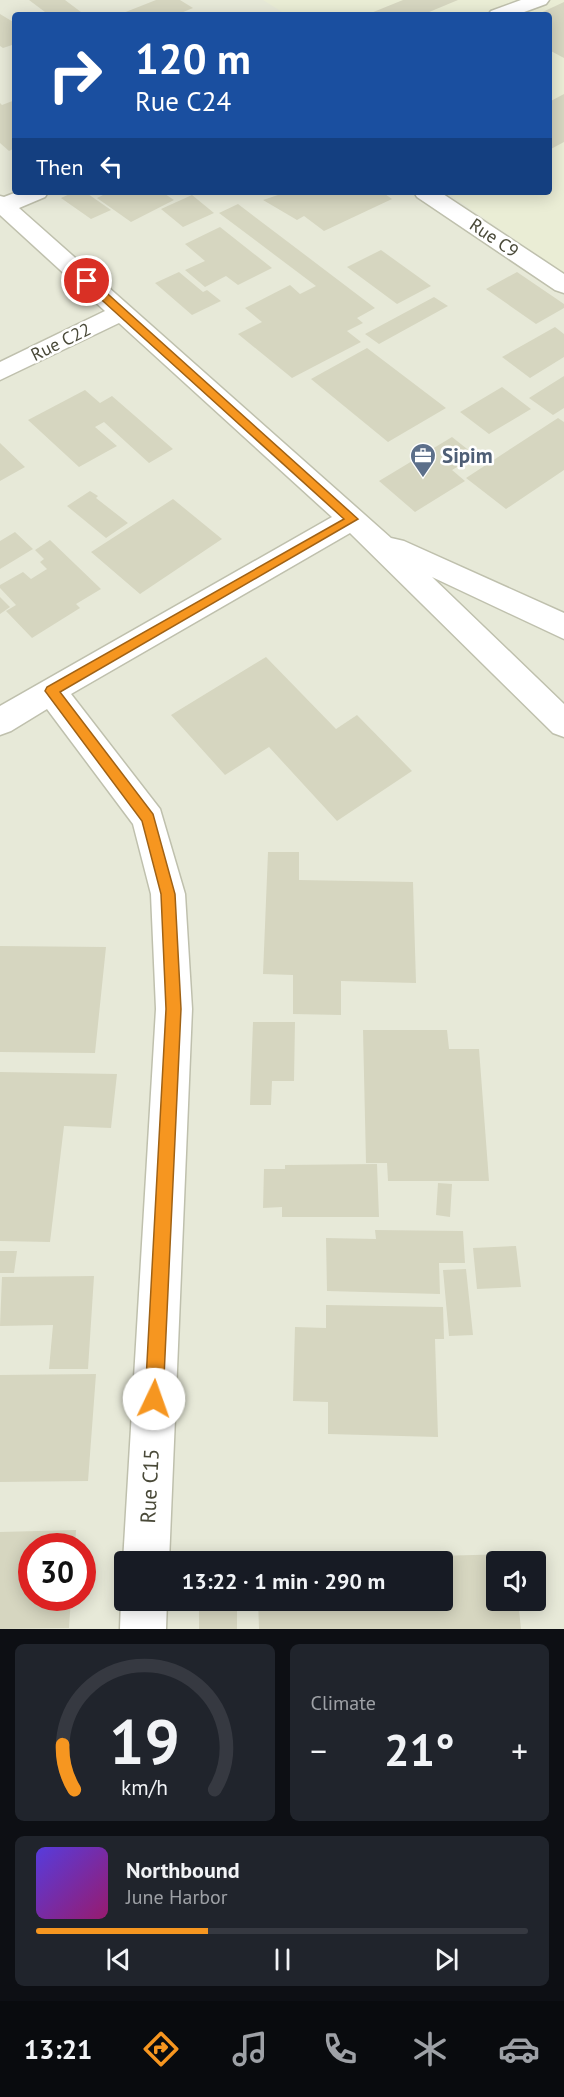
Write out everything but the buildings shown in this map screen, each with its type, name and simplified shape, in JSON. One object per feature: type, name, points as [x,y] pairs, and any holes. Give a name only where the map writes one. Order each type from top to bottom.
[{"type":"street","points":[[506,12],[539,0]]},
{"type":"street","points":[[29,195],[2,205],[363,529],[564,724]]},
{"type":"street","name":"Rue C9","points":[[429,195],[564,285]]},
{"type":"street","name":"Rue C22","points":[[0,372],[122,312]]},
{"type":"street","points":[[363,529],[564,627]]},
{"type":"street","points":[[0,722],[51,691],[363,529]]},
{"type":"street","points":[[525,607],[564,605]]},
{"type":"street","name":"Rue C15","points":[[51,691],[148,819],[168,894],[174,1009],[147,1551]]},
{"type":"street","points":[[143,1629],[144,1611]]},
{"type":"shaded area","points":[[0,0],[564,0],[564,1629],[0,1629]]},
{"type":"shaded area","points":[[263,0],[564,0],[564,273],[450,195],[552,195],[552,12],[282,12]]},
{"type":"place","name":"Sipim","points":[[423,479]]},
{"type":"route","points":[[87,281],[352,519],[51,691],[148,819],[168,894],[174,1009],[154,1399]]}]
